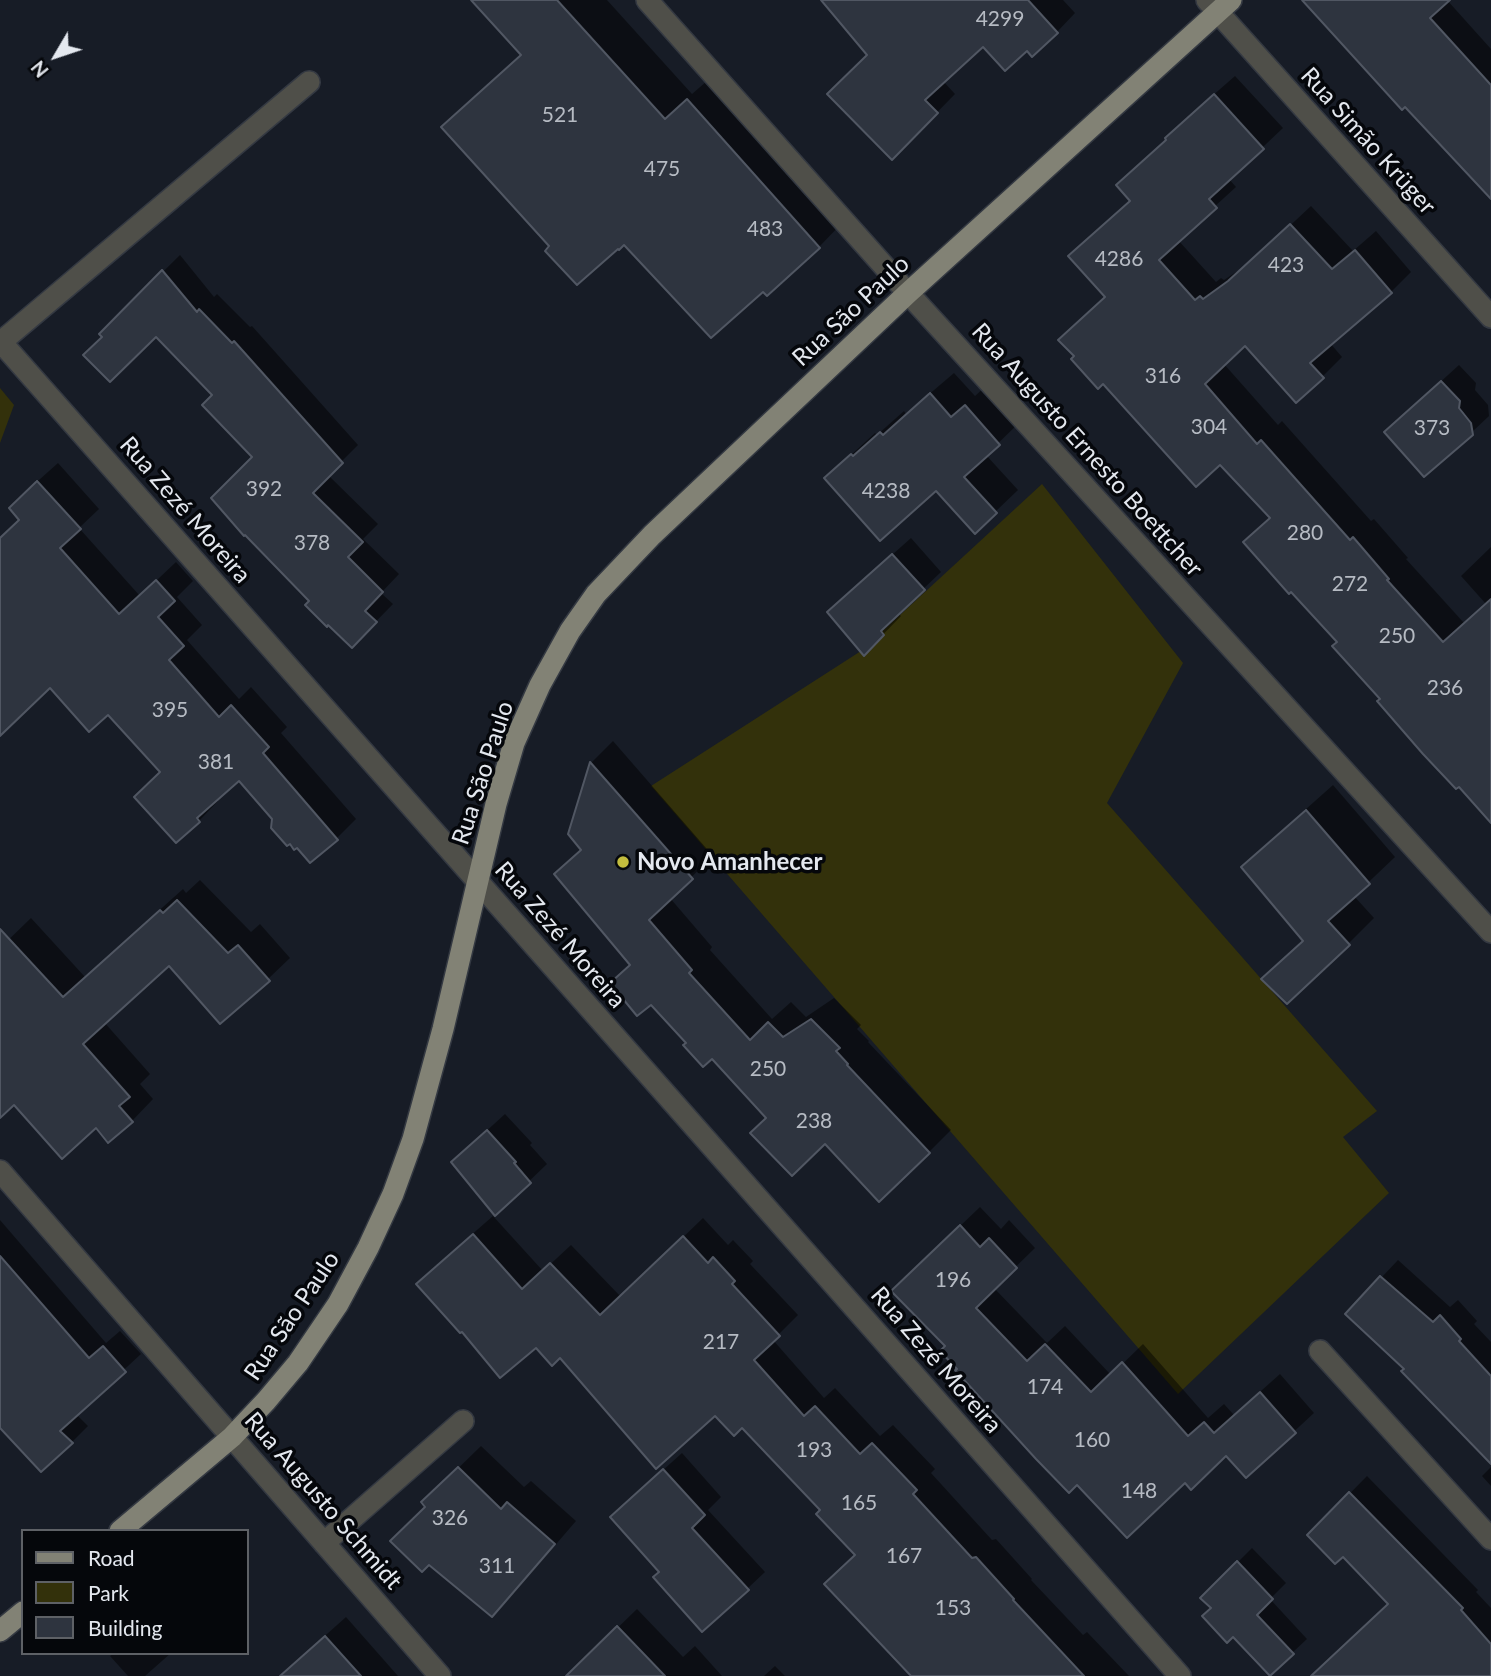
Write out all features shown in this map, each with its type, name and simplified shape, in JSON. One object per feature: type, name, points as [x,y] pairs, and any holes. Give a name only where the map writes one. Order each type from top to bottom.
[{"type":"main road","name":"Rua São Paulo","points":[[122,1529],[232,1437],[266,1401],[298,1363],[338,1304],[368,1248],[393,1194],[413,1139],[496,804],[514,743],[540,685],[596,594],[652,535],[1219,4]]},
{"type":"main road","points":[[0,1631],[21,1614]]},
{"type":"street","name":"Rua Augusto Ernesto Boettcher","points":[[647,0],[908,293],[1491,932]]},
{"type":"street","name":"Rua Simão Krüger","points":[[1219,4],[1491,317]]},
{"type":"street","name":"Rua Zezé Moreira","points":[[309,82],[1,342],[1180,1676]]},
{"type":"street","name":"Rua Augusto Schmidt","points":[[0,1171],[440,1676]]},
{"type":"street","points":[[1320,1351],[1491,1539]]},
{"type":"street","points":[[324,1543],[463,1421]]},
{"type":"green space","points":[[0,388],[14,405],[0,443]]},
{"type":"green space","points":[[1042,484],[1183,663],[1107,803],[1377,1111],[1343,1137],[1389,1193],[1178,1394],[651,786],[861,651]]},
{"type":"building","points":[[471,0],[557,0],[665,119],[687,99],[820,248],[767,296],[763,292],[711,338],[624,245],[577,285],[545,251],[549,246],[441,127],[521,55]]},
{"type":"building","points":[[821,0],[1028,0],[1058,33],[1032,57],[1027,51],[1005,71],[983,47],[925,100],[938,113],[892,160],[827,94],[867,55]]},
{"type":"building","points":[[1302,0],[1450,0],[1430,18],[1491,85],[1491,199],[1405,107],[1402,110]]},
{"type":"building","points":[[1214,94],[1264,149],[1209,199],[1217,208],[1159,260],[1195,300],[1200,296],[1203,299],[1228,281],[1290,224],[1332,269],[1355,250],[1392,293],[1310,363],[1324,378],[1296,403],[1245,346],[1205,384],[1257,444],[1261,440],[1350,540],[1353,537],[1389,579],[1387,580],[1443,642],[1491,599],[1491,823],[1459,787],[1456,789],[1423,754],[1377,701],[1380,699],[1332,646],[1337,642],[1243,542],[1270,518],[1220,465],[1196,487],[1103,384],[1098,389],[1071,359],[1074,356],[1058,340],[1105,297],[1068,256],[1130,201],[1116,185]]},
{"type":"building","points":[[162,270],[197,312],[199,309],[232,343],[234,341],[343,463],[313,493],[363,542],[348,557],[383,592],[365,611],[377,622],[352,648],[305,605],[309,601],[244,536],[211,498],[252,457],[202,405],[212,395],[156,337],[110,382],[83,355],[102,337],[99,334]]},
{"type":"building","points":[[1441,381],[1460,401],[1459,408],[1471,423],[1473,435],[1424,477],[1384,432]]},
{"type":"building","points":[[930,393],[951,417],[965,405],[1000,445],[964,477],[997,513],[975,534],[936,491],[880,541],[824,478],[880,432],[883,435]]},
{"type":"building","points":[[37,481],[81,529],[60,548],[119,614],[156,580],[175,601],[158,617],[184,646],[169,660],[219,717],[231,705],[269,747],[263,753],[338,840],[310,863],[297,848],[294,850],[290,844],[287,846],[271,828],[272,819],[239,781],[197,818],[200,822],[176,843],[134,797],[160,772],[108,715],[89,732],[50,688],[0,736],[0,538],[19,520],[9,508]]},
{"type":"building","points":[[892,554],[925,590],[881,631],[884,635],[864,656],[827,612]]},
{"type":"building","points":[[590,762],[693,879],[649,920],[692,970],[689,973],[750,1040],[768,1022],[783,1037],[811,1019],[840,1048],[836,1051],[847,1065],[930,1153],[879,1202],[825,1144],[792,1176],[750,1133],[766,1118],[712,1059],[703,1067],[683,1045],[686,1043],[651,1005],[637,1016],[610,983],[630,965],[554,874],[581,850],[568,834]]},
{"type":"building","points":[[1306,810],[1370,884],[1328,921],[1350,945],[1287,1004],[1261,979],[1303,941],[1241,867]]},
{"type":"building","points":[[177,900],[228,953],[238,945],[270,981],[220,1024],[169,966],[83,1044],[130,1097],[119,1106],[133,1122],[108,1143],[96,1128],[62,1159],[14,1105],[0,1118],[0,929],[63,997],[160,910],[163,913]]},
{"type":"building","points":[[487,1130],[531,1183],[495,1216],[451,1162]]},
{"type":"building","points":[[960,1225],[980,1247],[989,1238],[1017,1268],[976,1308],[1027,1361],[1045,1344],[1091,1392],[1122,1362],[1188,1436],[1204,1422],[1214,1433],[1260,1392],[1296,1433],[1246,1478],[1226,1456],[1191,1490],[1185,1483],[1127,1538],[1077,1485],[1069,1493],[1036,1459],[955,1370],[957,1369],[940,1351],[945,1346],[891,1291]]},
{"type":"building","points":[[473,1234],[522,1289],[550,1263],[600,1315],[683,1236],[708,1263],[713,1257],[735,1281],[732,1284],[780,1336],[754,1360],[804,1416],[815,1406],[860,1454],[872,1443],[917,1490],[913,1494],[972,1558],[976,1557],[1084,1676],[911,1676],[824,1584],[855,1555],[816,1514],[820,1510],[742,1428],[734,1436],[715,1416],[656,1469],[560,1358],[552,1366],[536,1348],[500,1378],[462,1332],[460,1333],[416,1284]]},
{"type":"building","points":[[0,1256],[89,1358],[103,1346],[126,1372],[60,1431],[73,1443],[41,1472],[0,1428]]},
{"type":"building","points":[[1380,1276],[1433,1322],[1440,1315],[1461,1339],[1459,1341],[1491,1376],[1491,1464],[1401,1371],[1404,1369],[1345,1314]]},
{"type":"building","points":[[458,1467],[501,1509],[507,1502],[555,1544],[492,1617],[429,1565],[422,1572],[390,1541],[425,1507],[421,1502]]},
{"type":"building","points":[[663,1469],[705,1515],[692,1528],[749,1590],[702,1632],[653,1577],[659,1572],[610,1517]]},
{"type":"building","points":[[1349,1492],[1463,1608],[1461,1610],[1491,1644],[1491,1676],[1311,1676],[1388,1604],[1343,1557],[1335,1564],[1307,1535]]},
{"type":"building","points":[[1237,1561],[1273,1599],[1257,1615],[1294,1654],[1270,1676],[1233,1637],[1227,1643],[1202,1616],[1211,1608],[1200,1598]]},
{"type":"building","points":[[617,1626],[665,1676],[566,1676]]},
{"type":"building","points":[[325,1636],[361,1676],[280,1676]]},
{"type":"place","name":"Novo Amanhecer","points":[[623,862]]}]
